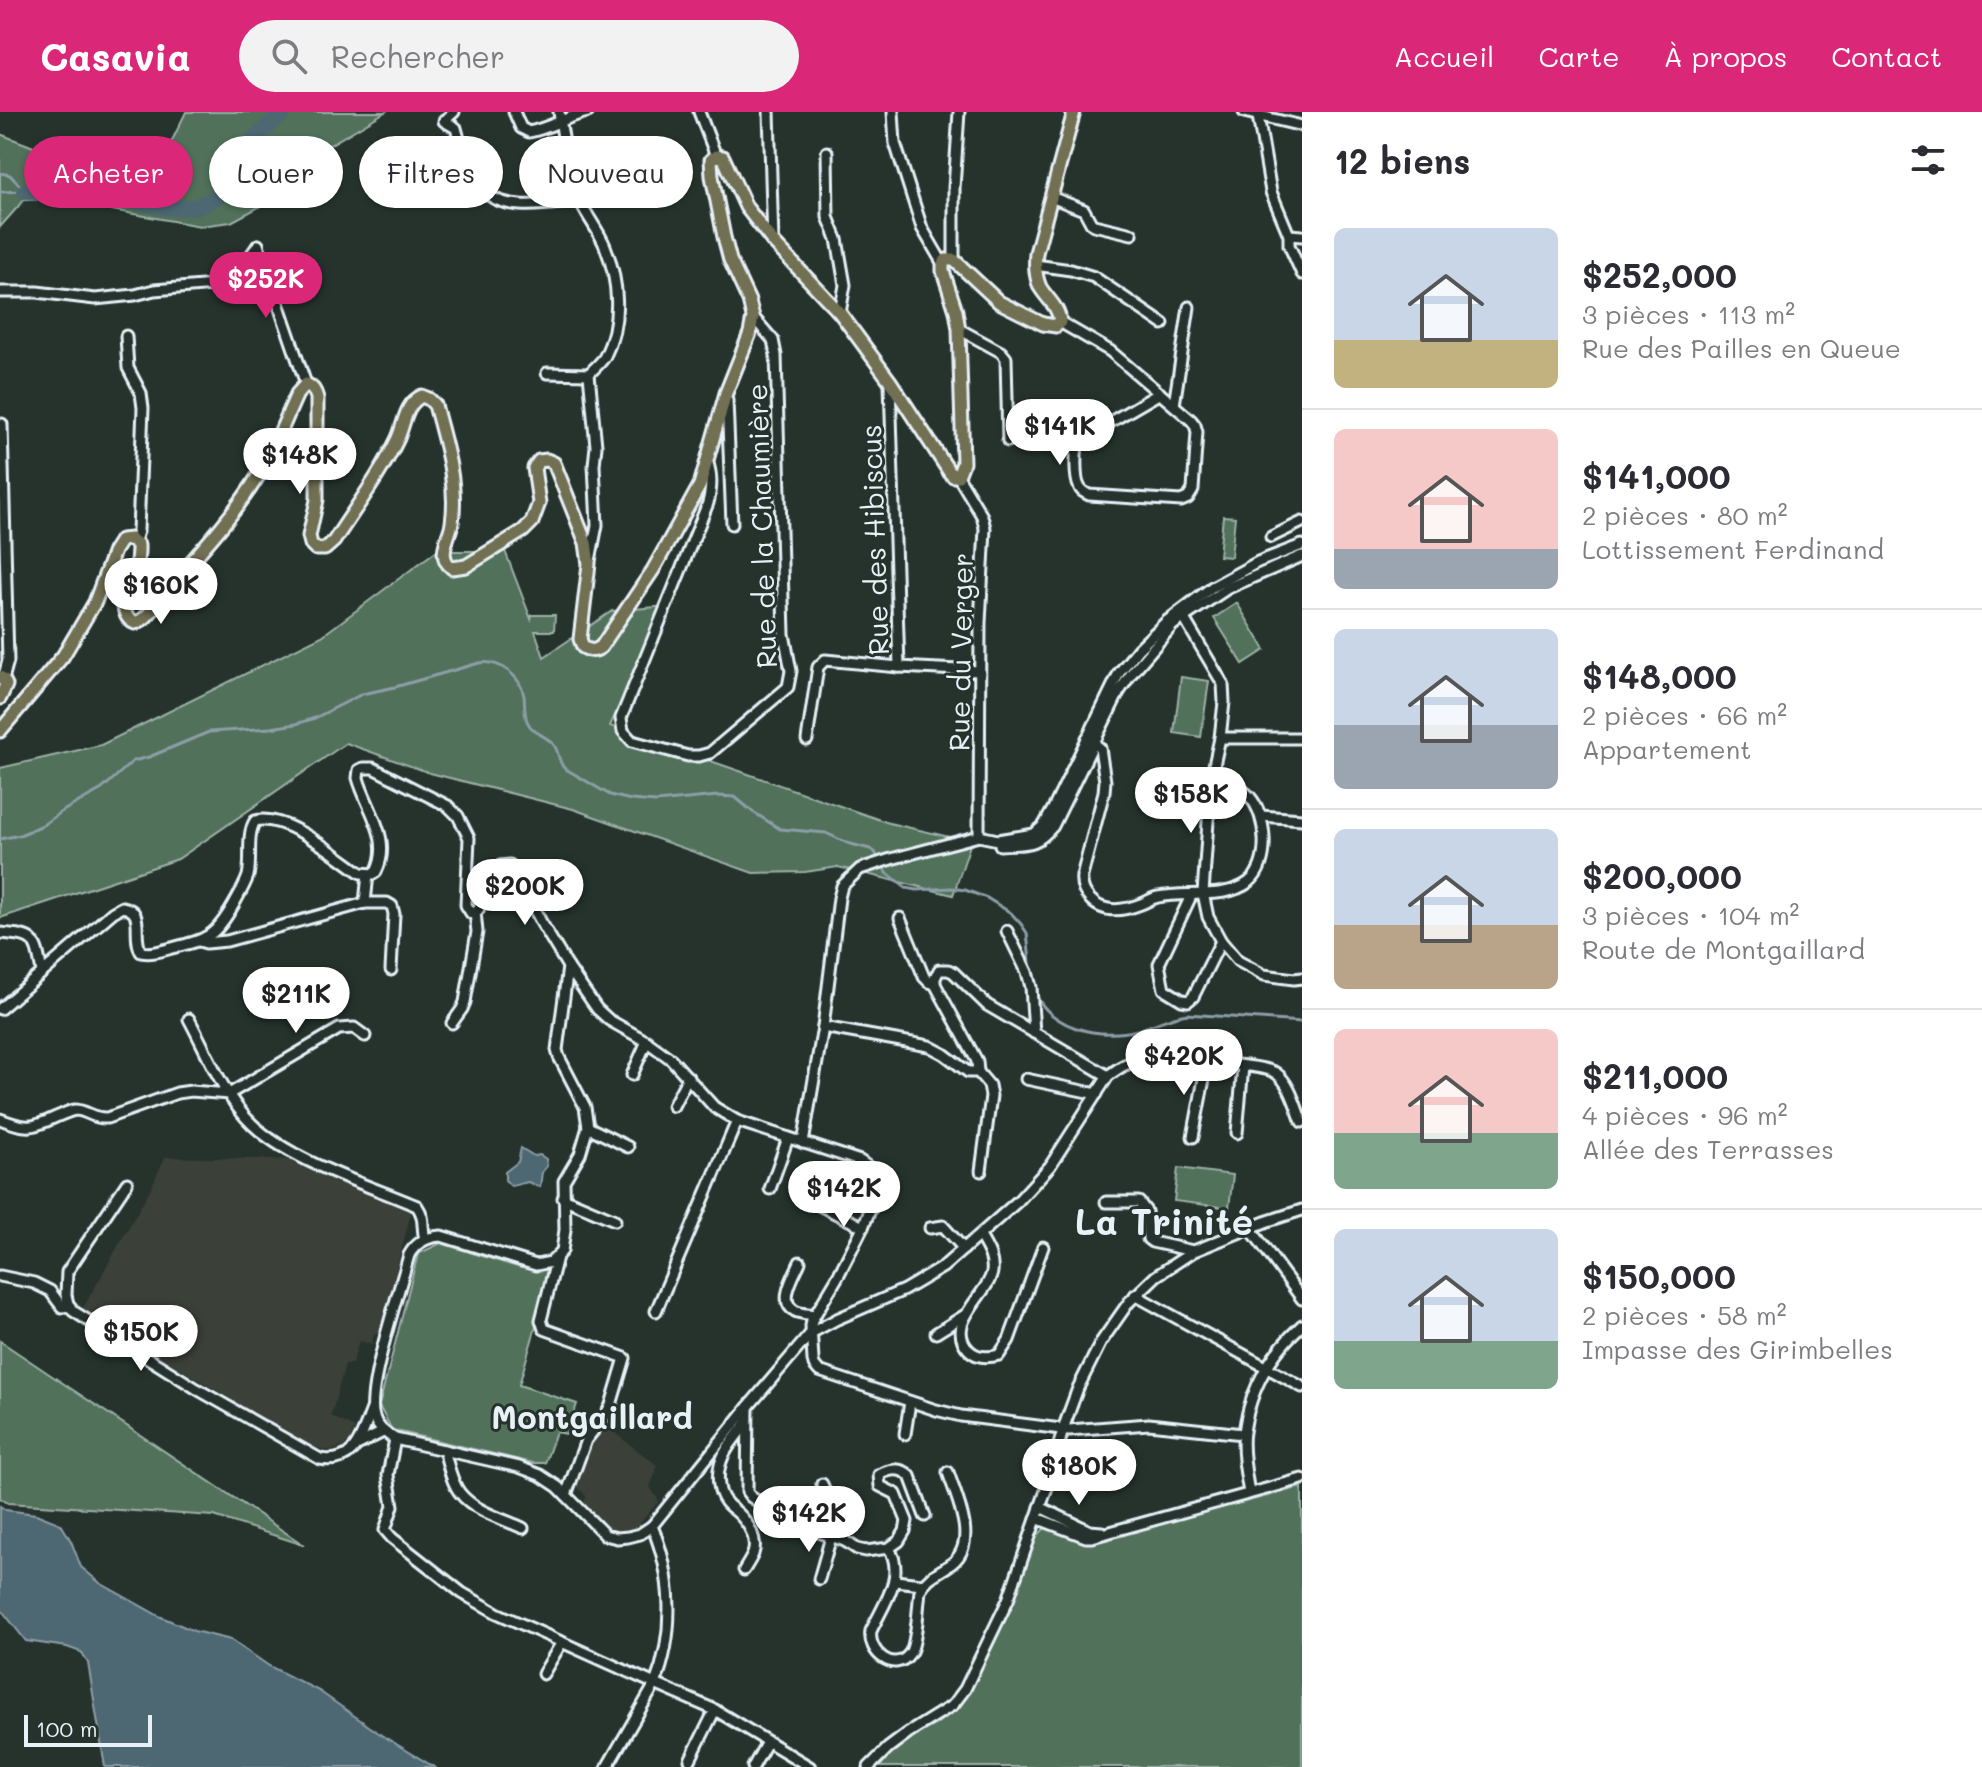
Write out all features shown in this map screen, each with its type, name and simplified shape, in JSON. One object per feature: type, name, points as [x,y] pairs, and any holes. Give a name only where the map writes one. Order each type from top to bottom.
[{"type":"main road","points":[[0,731],[63,656],[95,602],[121,540],[135,541],[138,545],[139,555],[124,607],[124,613],[135,623],[152,611],[158,599],[233,513],[262,469],[297,394],[306,384],[315,390],[317,398],[317,500],[309,536],[316,549],[325,549],[334,541],[389,456],[409,406],[422,396],[435,405],[450,465],[452,523],[443,556],[445,563],[452,568],[466,566],[523,531],[532,522],[539,503],[534,468],[539,461],[554,463],[586,543],[589,564],[579,633],[583,647],[590,651],[601,647],[653,570],[700,485],[726,393],[750,333],[753,317],[730,260],[712,176],[711,160],[716,156],[723,157],[746,207],[773,242],[840,313],[890,381],[950,473],[958,476],[963,463],[959,329],[943,271],[948,262],[999,302],[1043,324],[1056,326],[1060,322],[1057,309],[1039,285],[1035,265],[1037,242],[1074,112]]},
{"type":"main road","points":[[0,698],[6,685],[2,678]]},
{"type":"street","points":[[454,112],[444,121],[456,128],[462,152],[484,190],[498,201],[519,205]]},
{"type":"street","points":[[514,112],[521,128],[534,132],[560,117],[588,112]]},
{"type":"street","points":[[699,112],[716,156]]},
{"type":"street","points":[[769,112],[773,242]]},
{"type":"street","points":[[893,112],[895,143],[922,228],[948,262]]},
{"type":"street","points":[[948,262],[959,112]]},
{"type":"street","points":[[1244,112],[1302,126]]},
{"type":"street","points":[[1258,116],[1271,192],[1302,274]]},
{"type":"street","points":[[827,152],[828,217],[837,239],[845,285],[840,313]]},
{"type":"street","points":[[1051,197],[1084,210],[1094,225],[1132,234]]},
{"type":"street","points":[[547,373],[589,374],[605,358],[614,328],[617,307],[614,275],[605,245],[584,208]]},
{"type":"street","points":[[1289,235],[1302,236]]},
{"type":"street","points":[[0,292],[37,292],[95,299],[154,290],[219,286],[234,279],[258,245],[306,384]]},
{"type":"street","points":[[1035,265],[1094,277],[1163,324]]},
{"type":"street","points":[[1174,405],[1189,307]]},
{"type":"street","name":"Rue de la Chaumière","points":[[707,459],[711,473],[708,503],[621,718],[623,731],[632,741],[688,756],[710,753],[788,687],[791,671],[784,634],[776,355],[773,340],[753,317]]},
{"type":"street","points":[[1060,322],[1110,351],[1160,393],[1191,420],[1197,432],[1193,490],[1188,498],[1181,501],[1084,493],[1077,480],[1076,450],[1079,443],[1160,393]]},
{"type":"street","points":[[959,329],[1001,352],[1006,358],[1008,441]]},
{"type":"street","points":[[126,336],[128,368],[141,393],[143,408],[135,541]]},
{"type":"street","points":[[589,374],[596,446],[597,525],[589,564]]},
{"type":"street","name":"Rue des Hibiscus","points":[[890,381],[899,667],[979,671]]},
{"type":"street","points":[[726,393],[732,524]]},
{"type":"street","points":[[2,424],[8,661],[2,678]]},
{"type":"street","name":"Rue du Verger","points":[[958,476],[982,516],[985,528],[979,671],[979,836]]},
{"type":"street","points":[[1271,537],[1302,522]]},
{"type":"street","points":[[803,1143],[842,886],[860,869],[979,836],[998,846],[1031,844],[1041,840],[1053,826],[1090,740],[1119,692],[1181,614],[1212,587],[1258,562],[1302,545]]},
{"type":"street","points":[[1181,614],[1228,588],[1302,556]]},
{"type":"street","points":[[1181,614],[1223,684],[1220,738],[1211,779],[1203,893],[1208,917],[1221,941],[1238,961],[1264,975],[1302,978]]},
{"type":"street","points":[[807,740],[821,662],[899,667]]},
{"type":"street","points":[[1220,738],[1302,738]]},
{"type":"street","points":[[1090,740],[1100,748],[1105,781],[1081,885],[1086,896],[1097,907],[1111,911],[1140,905],[1158,897],[1191,896],[1234,889],[1247,884],[1256,875],[1262,859],[1261,816],[1250,797],[1234,783],[1211,779]]},
{"type":"street","points":[[0,1009],[122,907],[131,909],[136,915],[137,941],[141,952],[152,953],[199,941],[212,934],[221,926],[248,877],[250,832],[255,821],[269,820],[296,829],[361,873],[376,872],[382,854],[380,831],[358,778],[359,770],[368,767],[448,806],[458,816],[469,838],[466,905],[471,913],[475,912]]},
{"type":"street","points":[[1261,816],[1302,819]]},
{"type":"street","points":[[452,1023],[465,1002],[476,943],[475,912],[497,870],[500,866],[510,865],[568,967],[602,1014],[671,1059],[714,1107],[737,1121],[860,1161],[874,1173],[878,1187],[876,1196],[811,1326],[814,1365],[819,1371],[961,1416],[1079,1431],[1149,1424],[1243,1434]]},
{"type":"street","points":[[365,903],[368,874]]},
{"type":"street","points":[[1191,896],[1159,964],[1164,989],[1182,1000],[1188,1001],[1193,997],[1221,941]]},
{"type":"street","points":[[199,941],[227,941],[365,903],[387,903],[392,906],[394,914],[391,970]]},
{"type":"street","points":[[900,918],[924,977],[935,984]]},
{"type":"street","points":[[1007,931],[1031,987],[1034,1033]]},
{"type":"street","points":[[0,933],[30,937],[36,946],[42,972]]},
{"type":"street","points":[[568,967],[557,1050],[585,1107],[588,1127],[580,1154],[564,1178],[565,1240],[562,1251],[551,1262],[536,1265],[448,1237],[433,1236],[413,1248],[378,1369],[372,1408],[383,1432],[395,1439],[519,1467],[540,1475],[558,1487],[605,1535],[617,1538],[640,1534],[652,1526],[811,1333],[904,1290],[943,1267],[980,1236],[1050,1166],[1108,1076],[1121,1067],[1135,1062],[1262,1067],[1278,1074],[1289,1090],[1302,1122]]},
{"type":"street","points":[[981,1171],[991,1096],[989,1085],[978,1072],[977,1061],[935,984],[939,970],[948,970],[958,976],[987,1005],[1108,1076]]},
{"type":"street","points":[[189,1019],[229,1094],[251,1124],[276,1143],[308,1160],[417,1206],[423,1215],[425,1239]]},
{"type":"street","points":[[823,1027],[929,1046],[968,1072],[978,1072]]},
{"type":"street","points":[[0,1119],[21,1127],[36,1127],[73,1110],[92,1117],[112,1117],[177,1093],[229,1094],[339,1029],[354,1028],[365,1036]]},
{"type":"street","points":[[632,1075],[647,1041]]},
{"type":"street","points":[[1193,1137],[1207,1063]]},
{"type":"street","points":[[1237,1133],[1243,1066]]},
{"type":"street","points":[[673,1106],[688,1077]]},
{"type":"street","points":[[1026,1079],[1097,1094]]},
{"type":"street","points":[[656,1311],[737,1121]]},
{"type":"street","points":[[588,1127],[628,1147]]},
{"type":"street","points":[[770,1189],[788,1138]]},
{"type":"street","points":[[127,1183],[67,1272],[66,1293],[73,1311],[197,1389],[320,1459],[345,1457],[357,1445],[383,1432]]},
{"type":"street","points":[[563,1198],[615,1220]]},
{"type":"street","points":[[1106,1202],[1139,1202],[1146,1211],[1148,1239],[1194,1251]]},
{"type":"street","points":[[815,1203],[863,1227]]},
{"type":"street","points":[[869,1767],[888,1748],[959,1698],[1003,1614],[1078,1388],[1112,1325],[1135,1295],[1156,1276],[1194,1251],[1302,1210]]},
{"type":"street","points":[[930,1228],[943,1226],[964,1249]]},
{"type":"street","points":[[1250,1228],[1302,1299]]},
{"type":"street","points":[[980,1236],[990,1256],[992,1272],[965,1315],[962,1330],[963,1341],[969,1350],[983,1357],[999,1355],[1009,1340],[1043,1247]]},
{"type":"street","points":[[557,1257],[541,1320],[544,1329],[625,1358],[611,1405],[586,1440],[566,1495]]},
{"type":"street","points":[[800,1262],[787,1300],[796,1312],[815,1315]]},
{"type":"street","points":[[0,1276],[34,1283],[50,1291],[62,1307],[70,1306]]},
{"type":"street","points":[[1135,1295],[1302,1387]]},
{"type":"street","points":[[936,1333],[965,1315]]},
{"type":"street","points":[[1249,1493],[1243,1434],[1251,1403],[1266,1368],[1285,1341],[1302,1325]]},
{"type":"street","points":[[905,1434],[910,1402]]},
{"type":"street","points":[[748,1407],[747,1492],[792,1523],[845,1541],[857,1549],[889,1548],[899,1541],[907,1521],[896,1494],[880,1486],[879,1475],[899,1469],[910,1476],[925,1516]]},
{"type":"street","points":[[357,1445],[372,1408]]},
{"type":"street","points":[[744,1570],[753,1554],[753,1536],[746,1522],[722,1497],[719,1467],[747,1422]]},
{"type":"street","points":[[395,1439],[388,1475],[393,1506],[385,1530],[405,1549],[462,1593],[497,1613],[715,1710],[810,1767]]},
{"type":"street","points":[[444,1450],[461,1495],[481,1509],[523,1528]]},
{"type":"street","points":[[895,1581],[922,1584],[961,1555],[965,1546],[964,1524],[948,1472]]},
{"type":"street","points":[[1036,1518],[1086,1537],[1302,1479]]},
{"type":"street","points":[[822,1484],[845,1541]]},
{"type":"street","points":[[1040,1507],[1090,1531],[1114,1530]]},
{"type":"street","points":[[607,1767],[655,1684],[667,1644],[670,1608],[660,1544],[652,1526]]},
{"type":"street","points":[[819,1579],[831,1537]]},
{"type":"street","points":[[889,1548],[894,1555],[895,1581],[869,1639],[871,1646],[890,1662],[902,1660],[910,1654],[922,1584]]},
{"type":"street","points":[[543,1674],[562,1642]]},
{"type":"street","points":[[690,1760],[715,1710]]},
{"type":"street","points":[[753,1767],[767,1742]]},
{"type":"shaded area","points":[[165,1157],[295,1160],[411,1212],[381,1331],[374,1334],[372,1344],[359,1341],[352,1364],[345,1364],[331,1416],[355,1428],[348,1445],[330,1451],[317,1448],[82,1310],[152,1186]]},
{"type":"shaded area","points":[[607,1427],[658,1466],[650,1487],[659,1501],[635,1529],[623,1532],[611,1531],[584,1505],[586,1496],[577,1486],[594,1435]]},
{"type":"green space","points":[[186,112],[385,112],[343,137],[209,136],[209,208],[257,208],[231,222],[200,226],[101,208],[193,208],[193,136],[174,136]]},
{"type":"green space","points":[[0,134],[24,143],[24,200],[0,227]]},
{"type":"green space","points":[[1223,516],[1235,517],[1231,557],[1219,556]]},
{"type":"green space","points":[[436,551],[505,551],[531,619],[532,615],[555,615],[554,631],[535,631],[544,657],[612,611],[668,606],[610,726],[889,823],[971,842],[953,895],[838,867],[805,872],[753,873],[573,809],[430,773],[346,743],[178,859],[0,918],[0,768],[101,745],[322,636]]},
{"type":"green space","points":[[1237,603],[1265,650],[1243,664],[1214,618]]},
{"type":"green space","points":[[1181,677],[1209,681],[1201,737],[1174,733]]},
{"type":"green space","points":[[1178,1168],[1233,1175],[1229,1208],[1174,1201]]},
{"type":"green space","points":[[441,1243],[521,1268],[548,1270],[551,1274],[519,1385],[577,1404],[567,1434],[556,1432],[545,1463],[533,1463],[392,1430],[379,1406],[418,1254]]},
{"type":"green space","points":[[0,1341],[304,1545],[214,1516],[8,1503],[0,1498]]},
{"type":"green space","points":[[1302,1487],[1302,1767],[880,1767],[898,1744],[935,1725],[960,1705],[1007,1613],[1037,1536],[1047,1526],[1089,1542]]},
{"type":"water","points":[[521,1148],[546,1159],[547,1166],[542,1172],[540,1187],[528,1182],[511,1186],[505,1180],[505,1172],[518,1162]]},
{"type":"water","points":[[0,1506],[6,1510],[36,1514],[61,1524],[81,1567],[100,1583],[159,1616],[194,1631],[231,1640],[269,1666],[319,1691],[434,1767],[105,1767],[88,1663],[81,1652],[26,1641],[0,1608]]},
{"type":"waterway","points":[[193,207],[225,193],[248,144],[284,112]]},
{"type":"waterway","points":[[0,173],[10,175],[24,190]]},
{"type":"waterway","points":[[0,192],[24,191]]},
{"type":"waterway","points":[[0,839],[43,825],[102,789],[133,761],[209,732],[296,724],[315,718],[362,694],[487,663],[502,667],[519,682],[527,721],[532,729],[554,745],[564,768],[610,795],[656,802],[735,797],[780,829],[826,833],[870,849],[886,872],[906,888],[951,888],[987,898],[1011,913],[1027,933],[1031,972]]},
{"type":"waterway","points":[[1036,995],[1043,1006],[1064,1023],[1102,1033],[1135,1030],[1187,1014],[1302,1022]]},
{"type":"district","name":"La Trinité","points":[[1164,1220]]},
{"type":"district","name":"Montgaillard","points":[[592,1416]]}]
